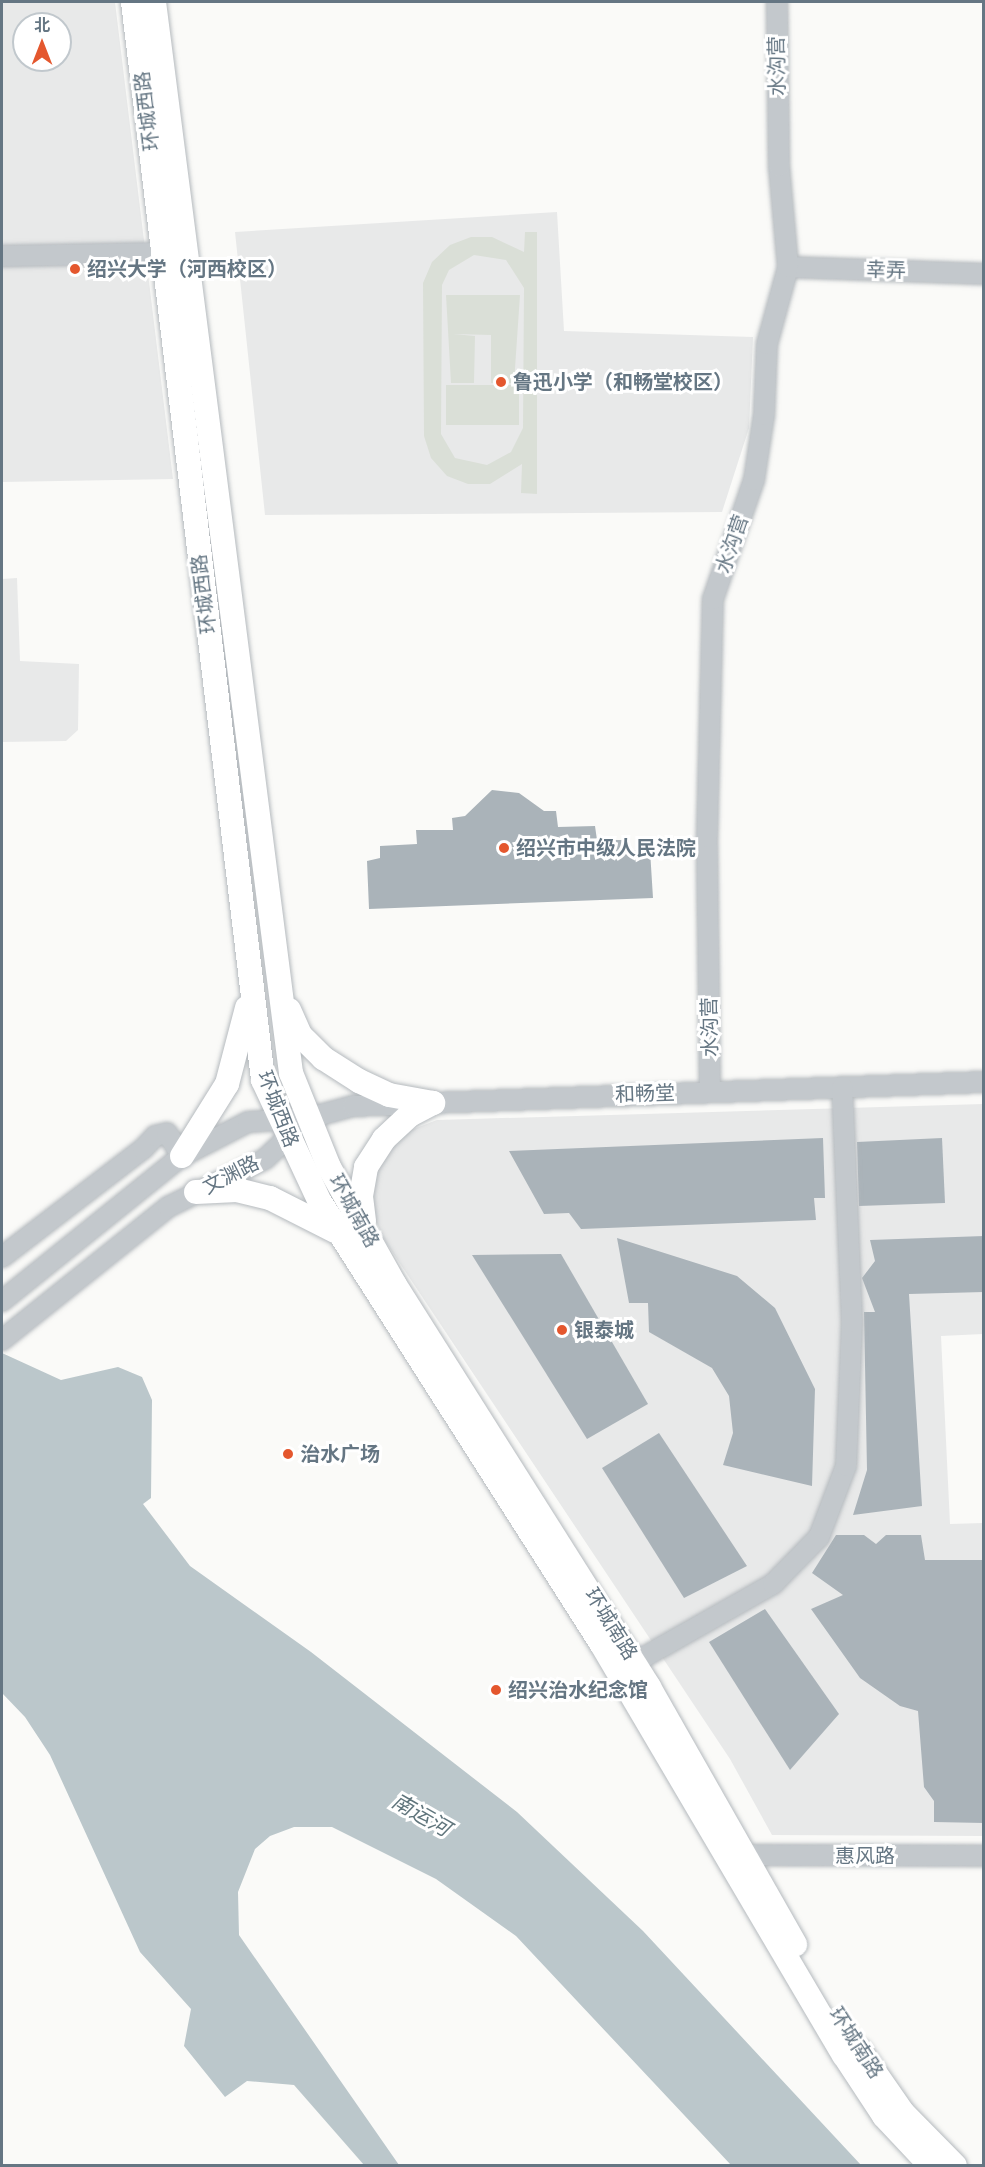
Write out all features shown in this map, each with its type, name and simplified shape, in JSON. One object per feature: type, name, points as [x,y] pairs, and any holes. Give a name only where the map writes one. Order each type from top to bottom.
[{"type":"main road","name":"环城西路","points":[[133,2],[263,1080],[306,1178]]},
{"type":"main road","name":"环城西路","points":[[153,2],[291,1073],[329,1167]]},
{"type":"main road","points":[[277,968],[300,1035],[323,1058],[389,1095],[433,1103]]},
{"type":"main road","points":[[182,1156],[227,1084],[239,1048],[249,970]]},
{"type":"main road","points":[[372,1244],[360,1212],[366,1167],[384,1139],[410,1115],[433,1103]]},
{"type":"main road","name":"环城南路","points":[[329,1167],[372,1244],[626,1667],[843,2055],[884,2116],[931,2166]]},
{"type":"main road","name":"环城南路","points":[[306,1178],[340,1235],[626,1667],[747,1855],[860,2050],[903,2113],[955,2166]]},
{"type":"main road","points":[[196,1192],[237,1190],[270,1198],[340,1235]]},
{"type":"street","name":"水沟营","points":[[710,1091],[707,837],[713,599],[754,480],[764,415],[767,344],[788,267],[779,166],[777,2]]},
{"type":"street","points":[[2,256],[164,253]]},
{"type":"street","name":"幸弄","points":[[788,267],[984,274]]},
{"type":"street","name":"和畅堂","points":[[309,1118],[353,1106],[984,1082]]},
{"type":"street","points":[[626,1667],[772,1584],[819,1538],[846,1466],[852,1322],[842,1087]]},
{"type":"street","name":"文渊路","points":[[2,1301],[182,1156],[248,1122],[283,1129],[309,1118]]},
{"type":"street","name":"文渊路","points":[[2,1340],[168,1208],[265,1159],[283,1129]]},
{"type":"street","points":[[2,1257],[143,1149],[154,1136],[167,1133],[182,1156]]},
{"type":"street","name":"惠风路","points":[[747,1855],[984,1856]]},
{"type":"shaded area","name":"绍兴大学（河西校区）","points":[[2,2],[115,2],[173,479],[2,482]]},
{"type":"shaded area","name":"鲁迅小学（和畅堂校区）","points":[[557,212],[564,331],[753,337],[749,428],[722,512],[265,515],[235,232]]},
{"type":"shaded area","points":[[525,232],[537,232],[537,494],[521,493],[522,464],[490,484],[468,484],[447,476],[431,458],[424,436],[423,283],[432,262],[450,245],[471,237],[492,237],[524,252]],"holes":[[[474,255],[506,260],[524,288],[523,428],[511,452],[487,465],[455,458],[441,434],[442,285],[449,270]]]},
{"type":"shaded area","points":[[446,295],[520,295],[514,383],[491,383],[491,335],[453,334],[475,336],[474,383],[451,383]]},
{"type":"shaded area","points":[[446,385],[519,385],[519,425],[446,425]]},
{"type":"shaded area","points":[[17,578],[20,661],[79,664],[78,730],[66,741],[2,742],[2,579]]},
{"type":"shaded area","points":[[983,1104],[983,1334],[941,1336],[950,1524],[983,1523],[983,1836],[772,1835],[730,1759],[385,1241],[366,1198],[380,1162],[398,1135],[437,1120]]},
{"type":"water","name":"南运河","points":[[2,1353],[61,1380],[118,1367],[142,1377],[152,1400],[151,1498],[143,1504],[190,1566],[311,1652],[517,1812],[643,1931],[861,2165],[731,2165],[516,1936],[436,1879],[332,1827],[294,1827],[270,1836],[255,1849],[238,1892],[239,1935],[399,2165],[364,2165],[294,2085],[247,2081],[225,2097],[184,2046],[191,2009],[140,1952],[50,1755],[25,1717],[2,1693]]},
{"type":"building","name":"绍兴市中级人民法院","points":[[492,790],[519,793],[544,811],[556,811],[558,827],[595,826],[597,840],[627,840],[627,851],[650,850],[653,898],[369,909],[367,861],[380,858],[380,846],[417,844],[416,830],[453,830],[452,818],[465,816]]},
{"type":"building","points":[[823,1138],[825,1198],[814,1198],[816,1220],[581,1229],[569,1213],[544,1214],[509,1151]]},
{"type":"building","points":[[942,1138],[945,1203],[859,1206],[857,1142]]},
{"type":"building","points":[[984,1236],[984,1292],[909,1294],[922,1506],[853,1515],[867,1470],[864,1312],[875,1312],[862,1278],[875,1261],[870,1240]]},
{"type":"building","points":[[617,1238],[737,1276],[775,1308],[815,1389],[812,1486],[723,1465],[733,1433],[729,1396],[712,1368],[649,1332],[648,1303],[629,1303]]},
{"type":"building","points":[[561,1254],[648,1404],[587,1439],[472,1255]]},
{"type":"building","points":[[659,1433],[747,1566],[684,1598],[602,1468]]},
{"type":"building","points":[[836,1535],[864,1535],[876,1544],[886,1535],[921,1535],[925,1560],[984,1560],[984,1823],[934,1822],[934,1801],[924,1787],[918,1711],[900,1706],[860,1678],[811,1609],[843,1595],[812,1573]]},
{"type":"building","points":[[765,1609],[839,1714],[790,1770],[709,1642]]},
{"type":"place","name":"绍兴大学（河西校区）","points":[[75,269]]},
{"type":"place","name":"鲁迅小学（和畅堂校区）","points":[[501,382]]},
{"type":"place","name":"绍兴市中级人民法院","points":[[504,848]]},
{"type":"place","name":"银泰城","points":[[562,1330]]},
{"type":"place","name":"治水广场","points":[[288,1454]]},
{"type":"place","name":"绍兴治水纪念馆","points":[[496,1690]]}]
